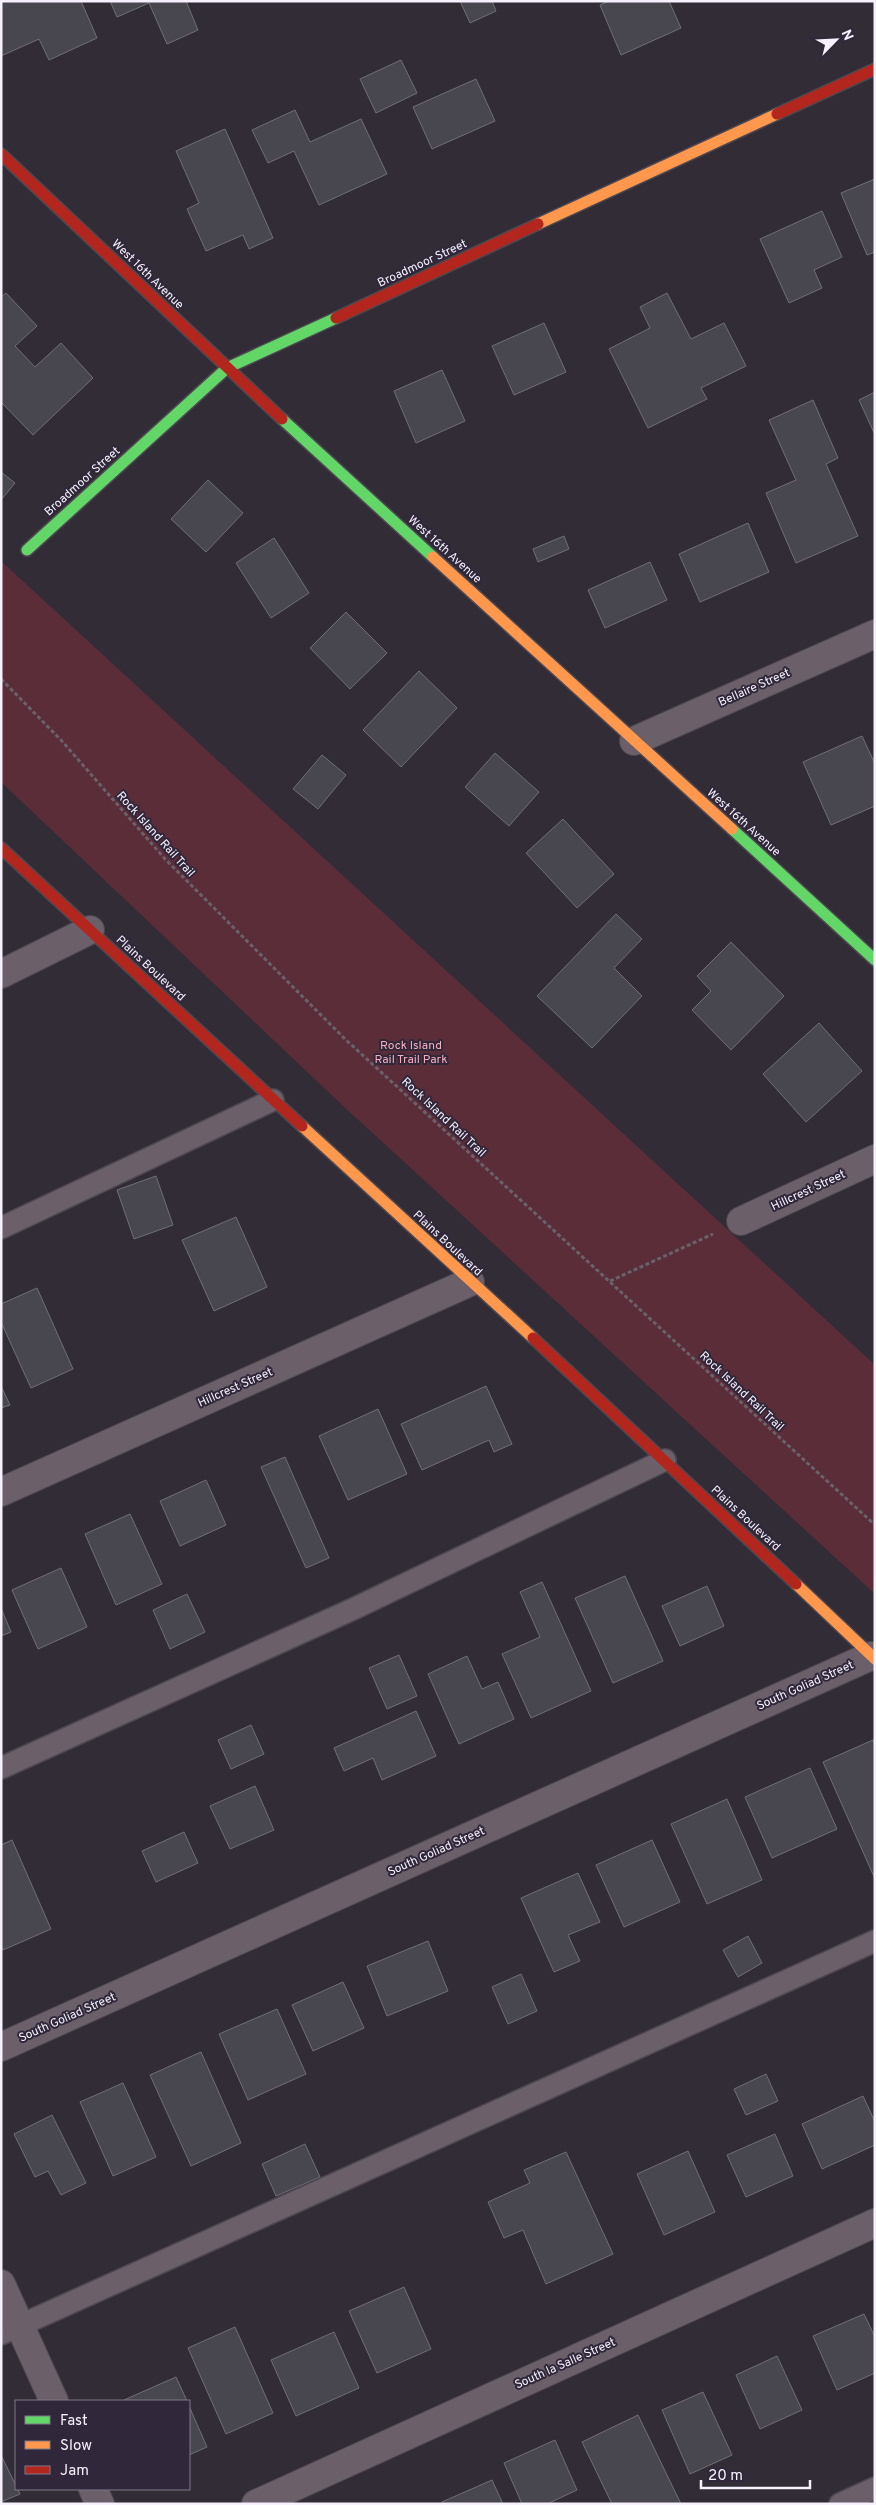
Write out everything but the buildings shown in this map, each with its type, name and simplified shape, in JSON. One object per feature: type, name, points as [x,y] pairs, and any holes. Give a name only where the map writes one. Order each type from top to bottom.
[{"type":"street","name":"Broadmoor Street","points":[[27,550],[227,368],[875,69]]},
{"type":"street","name":"West 16th Avenue","points":[[1,154],[227,368],[875,960]]},
{"type":"street","name":"Bellaire Street","points":[[634,741],[875,634]]},
{"type":"street","name":"Plains Boulevard","points":[[1,848],[665,1460],[873,1658]]},
{"type":"street","points":[[1,974],[90,930]]},
{"type":"street","name":"Hillcrest Street","points":[[741,1221],[875,1159]]},
{"type":"street","name":"Hillcrest Street","points":[[1,1492],[470,1282]]},
{"type":"street","name":"South Goliad Street","points":[[1,2047],[873,1658]]},
{"type":"street","name":"South la Salle Street","points":[[256,2504],[875,2223]]},
{"type":"street","points":[[1,2284],[11,2330],[53,2400]]},
{"type":"street","points":[[93,2490],[100,2504]]},
{"type":"lane","points":[[1,1228],[273,1100]]},
{"type":"lane","points":[[1,1768],[351,1610],[665,1460]]},
{"type":"lane","points":[[11,2330],[875,1942]]},
{"type":"lane","points":[[840,2504],[875,2488]]},
{"type":"path","name":"Rock Island Rail Trail","points":[[1,679],[61,740],[165,859],[338,1032],[875,1525]]},
{"type":"path","points":[[609,1281],[741,1221]]},
{"type":"green space","name":"Rock Island Rail Trail Park","points":[[1,561],[875,1365],[875,1594],[341,1104],[1,782]]},
{"type":"traffic: fast","points":[[27,550],[227,368],[336,318]]},
{"type":"traffic: fast","points":[[282,419],[433,557]]},
{"type":"traffic: fast","points":[[732,829],[875,960]]},
{"type":"traffic: slow","points":[[538,224],[777,114]]},
{"type":"traffic: slow","points":[[433,557],[732,829]]},
{"type":"traffic: slow","points":[[302,1126],[533,1338]]},
{"type":"traffic: slow","points":[[796,1584],[875,1659]]},
{"type":"traffic: jam","points":[[777,114],[875,69]]},
{"type":"traffic: jam","points":[[1,154],[282,419]]},
{"type":"traffic: jam","points":[[336,318],[538,224]]},
{"type":"traffic: jam","points":[[1,848],[302,1126]]},
{"type":"traffic: jam","points":[[533,1338],[796,1584]]}]
